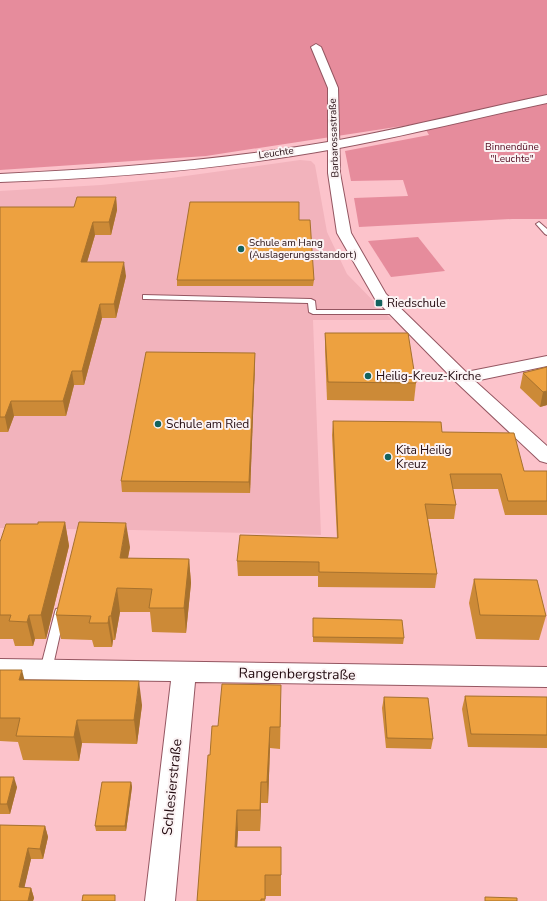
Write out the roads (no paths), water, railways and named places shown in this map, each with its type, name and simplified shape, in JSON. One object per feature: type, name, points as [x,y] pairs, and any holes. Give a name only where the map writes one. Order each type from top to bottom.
[{"type":"street","name":"Barbarossastraße","points":[[316,47],[332,88],[334,173],[344,233],[380,296],[462,378],[547,457]]},
{"type":"street","name":"Leuchte","points":[[0,178],[81,174],[174,166],[252,157],[334,145],[547,99]]},
{"type":"street","points":[[462,378],[547,361]]},
{"type":"street","name":"Rangenbergstraße","points":[[0,669],[547,678]]},
{"type":"street","name":"Schlesierstraße","points":[[160,901],[184,672]]},
{"type":"lane","points":[[539,224],[547,232]]},
{"type":"lane","points":[[146,297],[311,301],[313,312],[396,312]]},
{"type":"lane","points":[[46,670],[63,602]]},
{"type":"place","name":"Schule am Hang (Auslagerungsstandort)","points":[[241,249]]},
{"type":"place","name":"Riedschule","points":[[379,303]]},
{"type":"place","name":"Heilig-Kreuz-Kirche","points":[[368,376]]},
{"type":"place","name":"Schule am Ried","points":[[158,424]]},
{"type":"place","name":"Kita Heilig Kreuz","points":[[388,457]]},
{"type":"park label","name":"Binnendüne \"Leuchte\"","points":[[512,152]]}]
